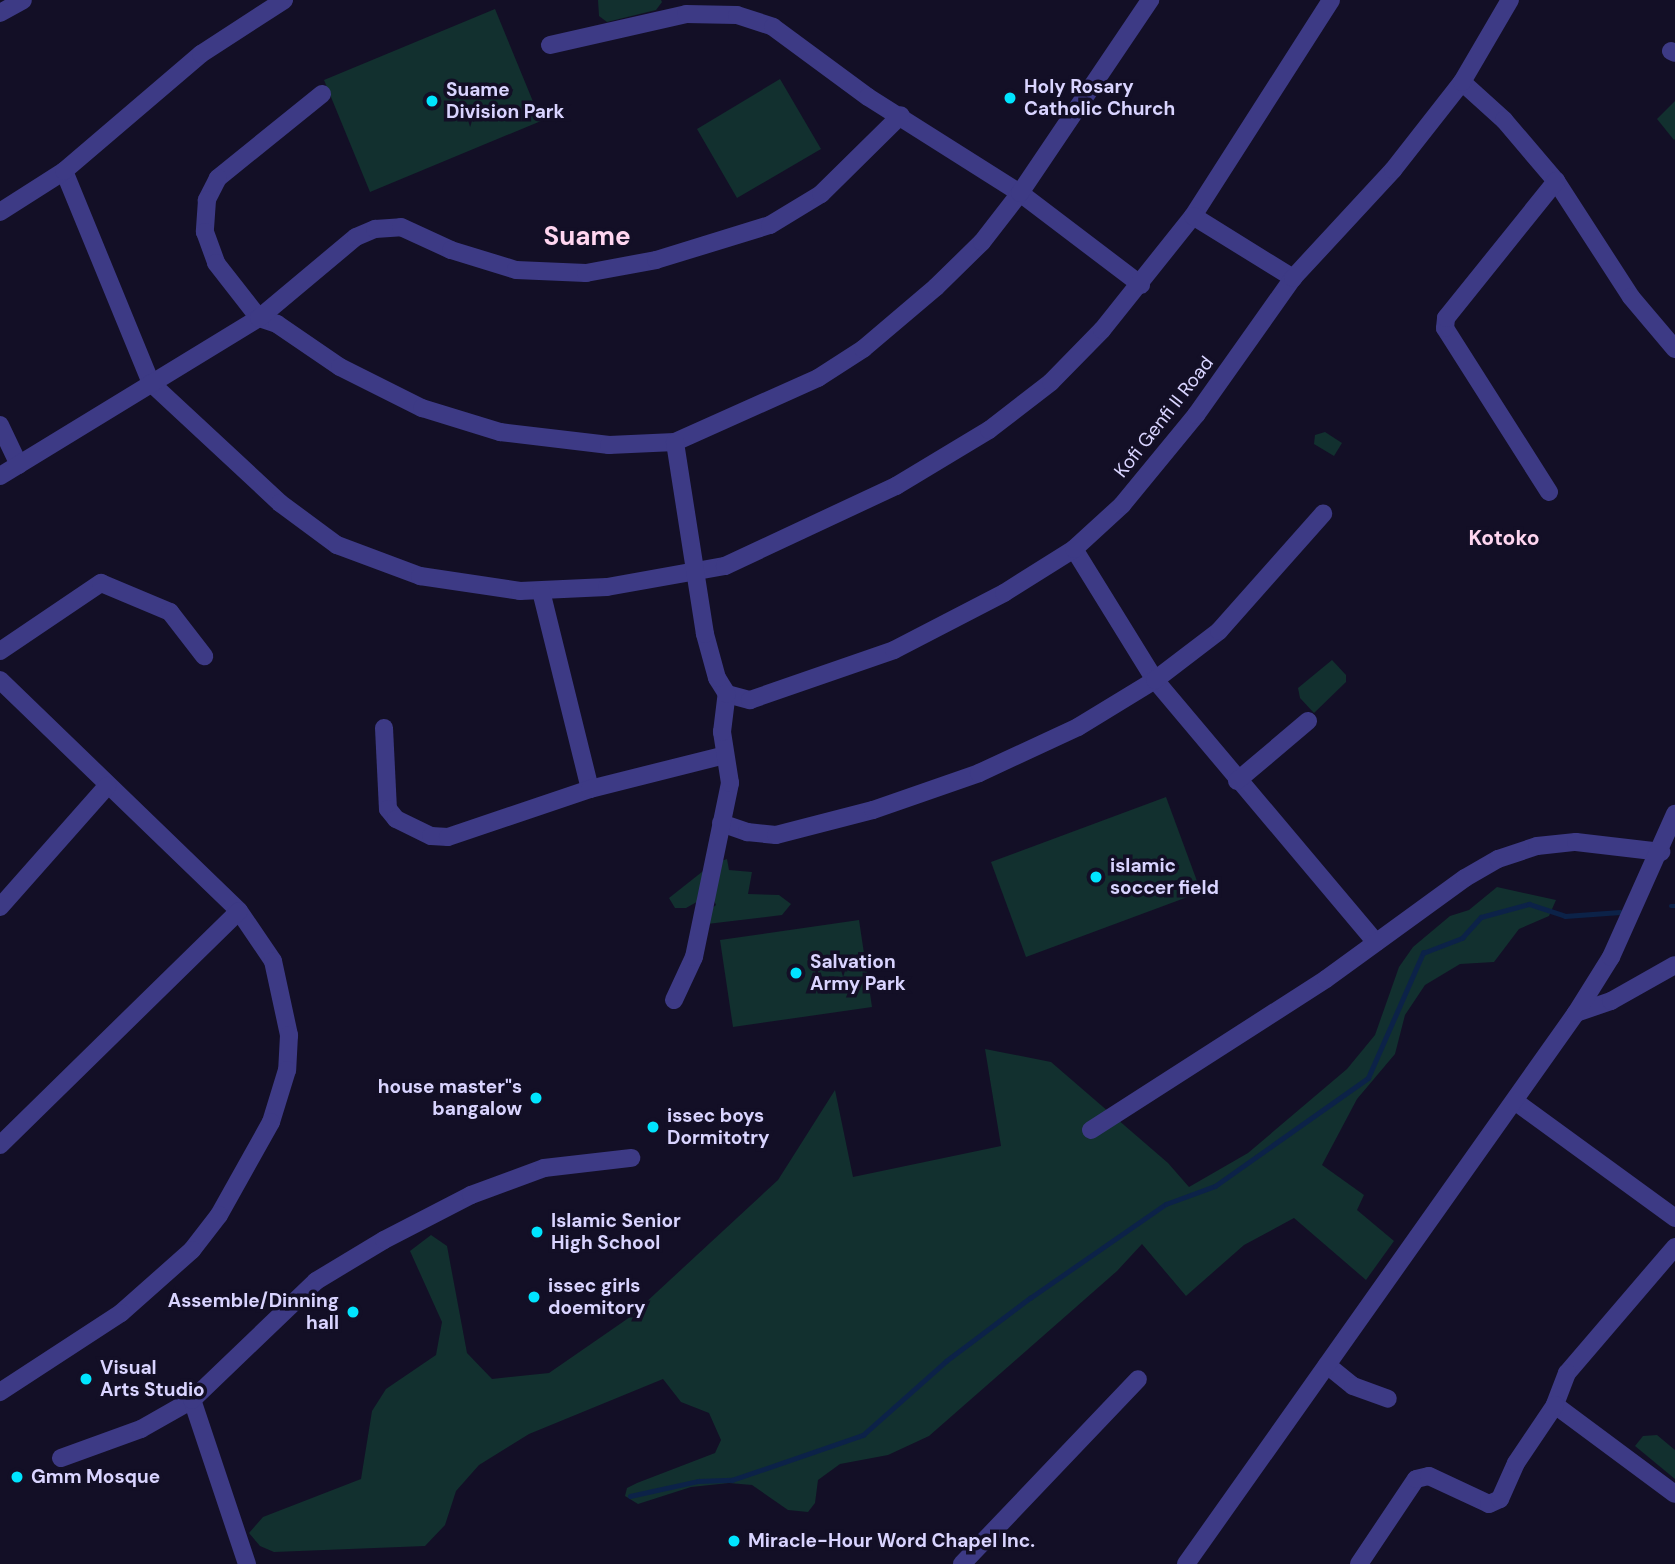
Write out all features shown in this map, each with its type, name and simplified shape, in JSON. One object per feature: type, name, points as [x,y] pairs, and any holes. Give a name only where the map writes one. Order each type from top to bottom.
[{"type":"street","points":[[0,13],[23,0]]},
{"type":"street","points":[[0,212],[64,171],[201,54],[284,0]]},
{"type":"street","points":[[322,94],[218,178],[207,200],[205,232],[215,263],[259,318],[422,408],[500,432],[609,445],[675,442],[818,378],[863,349],[982,242],[1020,193],[1150,0]]},
{"type":"street","points":[[64,171],[151,383],[280,503],[337,545],[420,576],[541,591],[696,575],[725,566],[896,486],[989,430],[1051,382],[1142,285],[1193,216],[1331,0]]},
{"type":"street","name":"Kofi Genfi II Road","points":[[727,694],[750,700],[894,650],[1004,593],[1074,549],[1122,505],[1188,425],[1293,278],[1393,170],[1462,82],[1510,0]]},
{"type":"street","points":[[550,45],[685,7],[737,15],[773,27],[868,97],[901,115],[1020,193],[1142,285]]},
{"type":"street","points":[[1462,82],[1504,120],[1556,181],[1631,297],[1675,349]]},
{"type":"street","points":[[0,477],[259,318],[356,237],[375,229],[401,227],[451,250],[516,270],[586,273],[712,245],[770,225],[821,194],[901,115]]},
{"type":"street","points":[[1549,492],[1445,328],[1446,318],[1556,181]]},
{"type":"street","points":[[1193,216],[1293,278]]},
{"type":"street","points":[[0,425],[19,465]]},
{"type":"street","points":[[674,1000],[694,957],[730,783],[722,714],[727,694],[717,678],[705,634],[675,442]]},
{"type":"street","points":[[721,823],[747,832],[776,835],[873,810],[1028,750],[1078,727],[1155,680],[1219,631],[1323,514]]},
{"type":"street","points":[[1074,549],[1155,680],[1237,781],[1376,942]]},
{"type":"street","points":[[0,650],[101,583],[170,612],[204,656]]},
{"type":"street","points":[[541,591],[590,789]]},
{"type":"street","points":[[0,1392],[121,1314],[192,1250],[251,1162],[271,1122],[287,1070],[289,1035],[273,961],[239,911],[2,686]]},
{"type":"street","points":[[1237,781],[1308,721]]},
{"type":"street","points":[[384,728],[388,809],[396,819],[431,836],[464,832],[590,789],[725,755]]},
{"type":"street","points":[[0,907],[107,786]]},
{"type":"street","points":[[1186,1564],[1516,1102],[1576,1013],[1611,957],[1661,852],[1675,814]]},
{"type":"street","points":[[1091,1130],[1376,942],[1465,877],[1537,846],[1576,842],[1661,852]]},
{"type":"street","points":[[0,1145],[239,911]]},
{"type":"street","points":[[1576,1013],[1611,1001],[1675,965]]},
{"type":"street","points":[[1516,1102],[1675,1218]]},
{"type":"street","points":[[61,1458],[141,1429],[192,1400],[316,1281],[384,1240],[471,1195],[544,1168],[631,1157]]},
{"type":"street","points":[[1359,1564],[1416,1479],[1429,1476],[1489,1504],[1500,1499],[1516,1463],[1555,1405],[1567,1373],[1675,1247]]},
{"type":"street","points":[[1327,1365],[1353,1386],[1388,1399]]},
{"type":"street","points":[[962,1564],[1138,1379]]},
{"type":"street","points":[[192,1400],[247,1564]]},
{"type":"street","points":[[1555,1405],[1675,1494]]},
{"type":"green space","points":[[598,0],[662,2],[656,10],[607,22],[599,16]]},
{"type":"green space","name":"Suame Division Park","points":[[495,9],[541,121],[370,192],[324,80]]},
{"type":"green space","points":[[780,79],[821,149],[737,198],[697,129]]},
{"type":"green space","points":[[1675,101],[1675,139],[1674,140],[1657,119]]},
{"type":"green space","points":[[1325,432],[1342,443],[1334,456],[1314,444],[1315,435]]},
{"type":"green space","points":[[1332,660],[1346,675],[1346,682],[1314,713],[1300,698],[1298,688]]},
{"type":"green space","name":"islamic soccer field","points":[[1166,797],[1201,892],[1026,957],[991,862]]},
{"type":"green space","points":[[727,859],[729,870],[752,872],[748,894],[779,895],[791,904],[782,915],[707,924],[707,912],[716,905],[711,894],[686,908],[675,908],[669,898],[712,864]]},
{"type":"green space","points":[[1497,887],[1556,900],[1549,916],[1519,929],[1494,962],[1460,964],[1425,985],[1405,1015],[1395,1054],[1357,1099],[1322,1165],[1364,1195],[1357,1210],[1394,1241],[1366,1280],[1294,1218],[1244,1245],[1186,1296],[1142,1244],[1117,1271],[929,1436],[888,1455],[840,1464],[818,1480],[815,1503],[808,1512],[788,1510],[752,1485],[729,1483],[691,1487],[638,1504],[625,1496],[627,1488],[637,1483],[715,1453],[721,1440],[709,1413],[681,1402],[663,1379],[529,1434],[479,1465],[456,1491],[445,1525],[425,1546],[274,1552],[260,1546],[249,1533],[263,1517],[361,1479],[372,1411],[386,1389],[436,1355],[442,1322],[410,1251],[431,1235],[447,1246],[467,1353],[492,1379],[549,1373],[630,1317],[778,1180],[835,1090],[853,1177],[1001,1146],[985,1049],[1051,1062],[1168,1163],[1189,1187],[1248,1153],[1347,1069],[1375,1035],[1399,967],[1413,947],[1450,916],[1469,910]]},
{"type":"green space","name":"Salvation Army Park","points":[[859,920],[872,1007],[733,1027],[720,940]]},
{"type":"green space","points":[[1657,1435],[1675,1450],[1675,1479],[1635,1446],[1643,1436]]},
{"type":"waterway","points":[[630,1496],[698,1481],[732,1480],[863,1435],[946,1361],[1030,1298],[1166,1204],[1215,1186],[1368,1078],[1423,953],[1462,938],[1481,917],[1529,904],[1565,916],[1620,912]]},
{"type":"place","name":"Holy Rosary Catholic Church","points":[[1010,98]]},
{"type":"place","name":"Suame Division Park","points":[[432,101]]},
{"type":"place","name":"islamic soccer field","points":[[1096,877]]},
{"type":"place","name":"Salvation Army Park","points":[[796,973]]},
{"type":"place","name":"house master\"s bangalow","points":[[536,1098]]},
{"type":"place","name":"issec boys Dormitotry","points":[[653,1127]]},
{"type":"place","name":"Islamic Senior High School","points":[[537,1232]]},
{"type":"place","name":"issec girls doemitory","points":[[534,1297]]},
{"type":"place","name":"Assemble/Dinning hall","points":[[353,1312]]},
{"type":"place","name":"Visual Arts Studio","points":[[86,1379]]},
{"type":"place","name":"Gmm Mosque","points":[[17,1477]]},
{"type":"place","name":"Miracle-Hour Word Chapel Inc.","points":[[734,1541]]},
{"type":"district","name":"Suame","points":[[587,237]]},
{"type":"district","name":"Kotoko","points":[[1504,538]]}]
